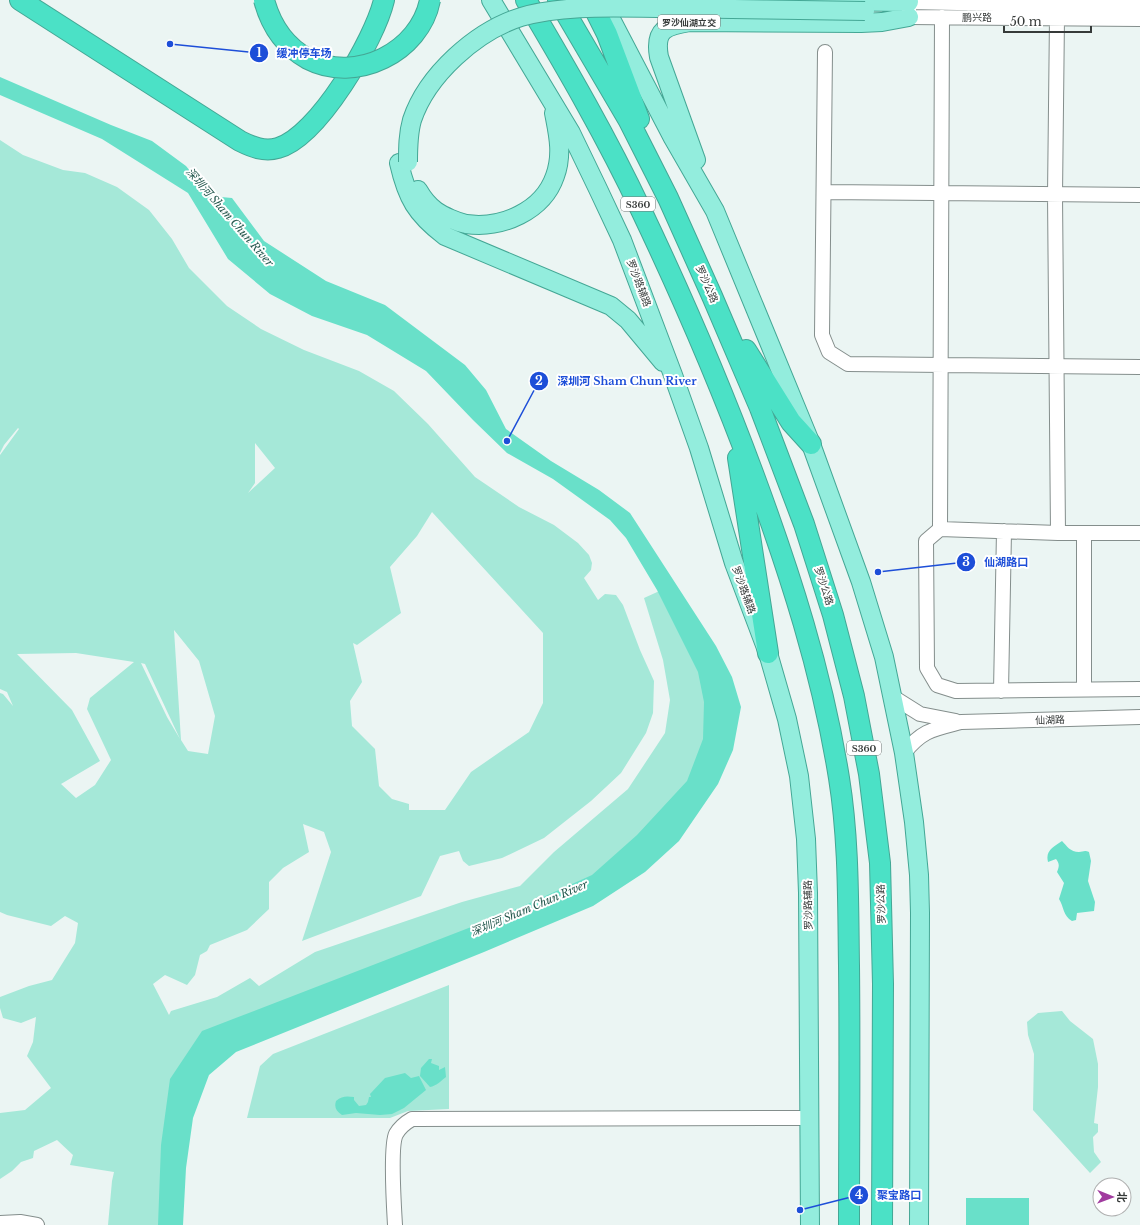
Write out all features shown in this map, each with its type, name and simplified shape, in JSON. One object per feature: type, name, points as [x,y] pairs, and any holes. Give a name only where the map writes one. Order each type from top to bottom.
[{"type":"highway","points":[[20,0],[240,141],[258,149],[268,150],[287,145],[300,135],[314,122],[333,99],[370,38],[382,10],[384,0]]},
{"type":"highway","points":[[264,0],[271,22],[287,44],[309,59],[320,63],[343,67],[356,67],[368,64],[390,55],[402,47],[419,28],[425,17],[430,0]]},
{"type":"highway","name":"S360","points":[[526,0],[565,65],[641,209],[686,308],[732,416],[776,535],[804,622],[825,704],[839,780],[848,867],[850,1225]]},
{"type":"highway","name":"罗沙公路","points":[[558,0],[629,121],[668,198],[712,296],[760,408],[807,532],[839,637],[854,696],[869,774],[880,863],[883,961],[882,1225]]},
{"type":"highway","points":[[590,0],[610,41],[668,198]]},
{"type":"highway","points":[[712,296],[791,422],[811,444]]},
{"type":"highway","points":[[732,416],[768,653]]},
{"type":"main road","name":"罗沙路辅路","points":[[491,0],[571,133],[622,240],[699,448],[734,563],[768,653],[789,726],[799,776],[806,839],[810,1225]]},
{"type":"main road","points":[[562,0],[517,8],[497,16],[481,24],[445,52],[413,94],[403,118],[400,138],[404,162],[404,184],[412,203],[430,224],[445,236],[611,306],[628,320],[673,375]]},
{"type":"main road","points":[[601,0],[673,138],[714,211],[811,444],[861,582],[884,657],[894,697],[904,753],[914,822],[919,890],[919,1225]]},
{"type":"main road","points":[[662,0],[663,12],[668,18],[690,22]]},
{"type":"main road","points":[[726,0],[865,6],[879,12],[908,5]]},
{"type":"main road","name":"罗沙仙湖立交","points":[[714,211],[666,77],[657,44],[660,35],[667,28],[690,22],[882,22],[908,5]]},
{"type":"main road","points":[[552,102],[559,140],[560,159],[555,177],[547,192],[536,204],[512,220],[500,223],[477,225],[465,224],[435,210],[422,196],[404,162],[412,120],[422,99],[435,79],[453,59],[469,45],[502,24],[521,17],[545,12],[573,9],[865,6]]},
{"type":"street","name":"鹏兴路","points":[[908,5],[1140,7]]},
{"type":"street","name":"鹏兴路","points":[[908,5],[942,17],[1140,19]]},
{"type":"street","points":[[940,529],[942,17]]},
{"type":"street","points":[[1057,18],[1055,194],[1058,533]]},
{"type":"street","points":[[825,52],[822,335],[829,352],[848,364],[1140,367]]},
{"type":"street","points":[[824,192],[1140,195]]},
{"type":"street","points":[[1140,533],[1084,534],[940,529],[926,541],[927,668],[936,685],[956,691],[1140,689]]},
{"type":"street","points":[[1001,690],[1004,531]]},
{"type":"street","points":[[1084,534],[1084,689]]},
{"type":"street","points":[[894,697],[920,714],[961,722]]},
{"type":"street","name":"仙湖路","points":[[961,722],[1140,717]]},
{"type":"street","points":[[904,753],[913,741],[924,733],[936,728],[961,722]]},
{"type":"street","points":[[395,1225],[395,1135],[402,1125],[412,1119],[810,1118]]},
{"type":"street","points":[[0,1223],[20,1222],[37,1225]]},
{"type":"shaded area","points":[[0,140],[23,155],[63,170],[85,173],[117,187],[149,210],[172,239],[189,268],[227,306],[261,329],[304,350],[359,371],[394,391],[428,424],[475,477],[519,507],[554,525],[578,543],[589,555],[592,563],[591,570],[584,578],[598,600],[605,594],[616,595],[623,605],[640,650],[654,681],[653,713],[646,733],[621,773],[591,801],[544,838],[502,858],[469,866],[463,861],[459,851],[440,856],[421,896],[302,941],[331,852],[324,832],[303,824],[309,852],[283,868],[269,882],[269,909],[247,930],[210,945],[207,951],[200,955],[195,975],[187,985],[165,975],[153,984],[169,1015],[171,1011],[217,997],[250,978],[259,986],[315,952],[462,902],[520,886],[554,852],[628,789],[665,733],[670,700],[663,660],[644,598],[666,588],[726,723],[698,790],[601,887],[221,1033],[178,1092],[168,1225],[108,1225],[114,1172],[70,1165],[73,1155],[57,1140],[34,1151],[33,1158],[21,1162],[12,1171],[0,1179],[0,1113],[25,1110],[51,1088],[27,1056],[33,1042],[36,1017],[21,1023],[3,1018],[0,1008],[0,997],[29,986],[52,980],[75,943],[78,923],[65,916],[51,926],[0,912],[0,693],[3,694],[13,706],[7,692],[0,689],[0,455],[19,429],[18,428],[4,445],[0,453]],"holes":[[[255,443],[275,468],[248,493],[255,483]],[[432,512],[543,633],[543,703],[529,732],[471,772],[445,810],[409,810],[409,804],[392,799],[379,786],[375,749],[352,726],[350,701],[362,682],[353,643],[357,645],[401,613],[390,567],[417,536]],[[174,630],[199,661],[215,716],[208,754],[188,751],[181,740]],[[76,653],[134,662],[90,698],[87,709],[111,760],[95,785],[76,798],[61,784],[100,761],[72,710],[17,654]],[[141,663],[145,664],[180,739],[167,717]]]},
{"type":"shaded area","points":[[449,985],[449,1109],[408,1111],[390,1118],[247,1118],[260,1066],[273,1054]]},
{"type":"shaded area","points":[[1062,1011],[1070,1021],[1093,1039],[1098,1064],[1098,1087],[1094,1123],[1098,1124],[1098,1132],[1093,1137],[1094,1152],[1101,1162],[1090,1173],[1033,1110],[1034,1054],[1028,1035],[1027,1022],[1038,1013]]},
{"type":"water","points":[[0,77],[152,141],[186,166],[210,196],[232,198],[264,241],[326,281],[385,305],[465,365],[486,390],[506,429],[551,461],[599,490],[630,513],[716,646],[732,677],[741,707],[733,750],[718,784],[679,841],[645,872],[593,906],[484,952],[236,1052],[209,1075],[193,1118],[186,1168],[183,1225],[158,1225],[161,1145],[170,1079],[202,1031],[510,912],[592,875],[637,835],[687,781],[703,739],[704,702],[698,672],[657,590],[626,538],[610,520],[553,479],[507,453],[426,371],[367,335],[312,316],[270,294],[228,259],[188,193],[102,139],[0,95]]},
{"type":"water","points":[[1062,841],[1073,851],[1089,852],[1091,861],[1088,881],[1095,902],[1094,911],[1077,913],[1076,920],[1072,921],[1065,914],[1059,899],[1064,883],[1057,872],[1059,864],[1056,859],[1048,862],[1047,858],[1051,849]]},
{"type":"water","points":[[429,1059],[432,1059],[431,1063],[439,1066],[439,1070],[445,1067],[446,1077],[430,1087],[420,1076],[421,1068]]},
{"type":"water","points":[[405,1073],[411,1078],[419,1076],[426,1090],[404,1108],[392,1114],[380,1115],[356,1113],[342,1115],[336,1109],[336,1101],[340,1098],[349,1096],[354,1097],[354,1100],[359,1106],[366,1105],[369,1097],[371,1097],[370,1094],[385,1078]]},
{"type":"water","points":[[966,1198],[1029,1198],[1029,1225],[966,1225]]},
{"type":"place","name":"缓冲停车场","points":[[170,44]]},
{"type":"place","name":"深圳河 Sham Chun River","points":[[507,441]]},
{"type":"place","name":"仙湖路口","points":[[878,572]]},
{"type":"place","name":"聚宝路口","points":[[800,1210]]}]
